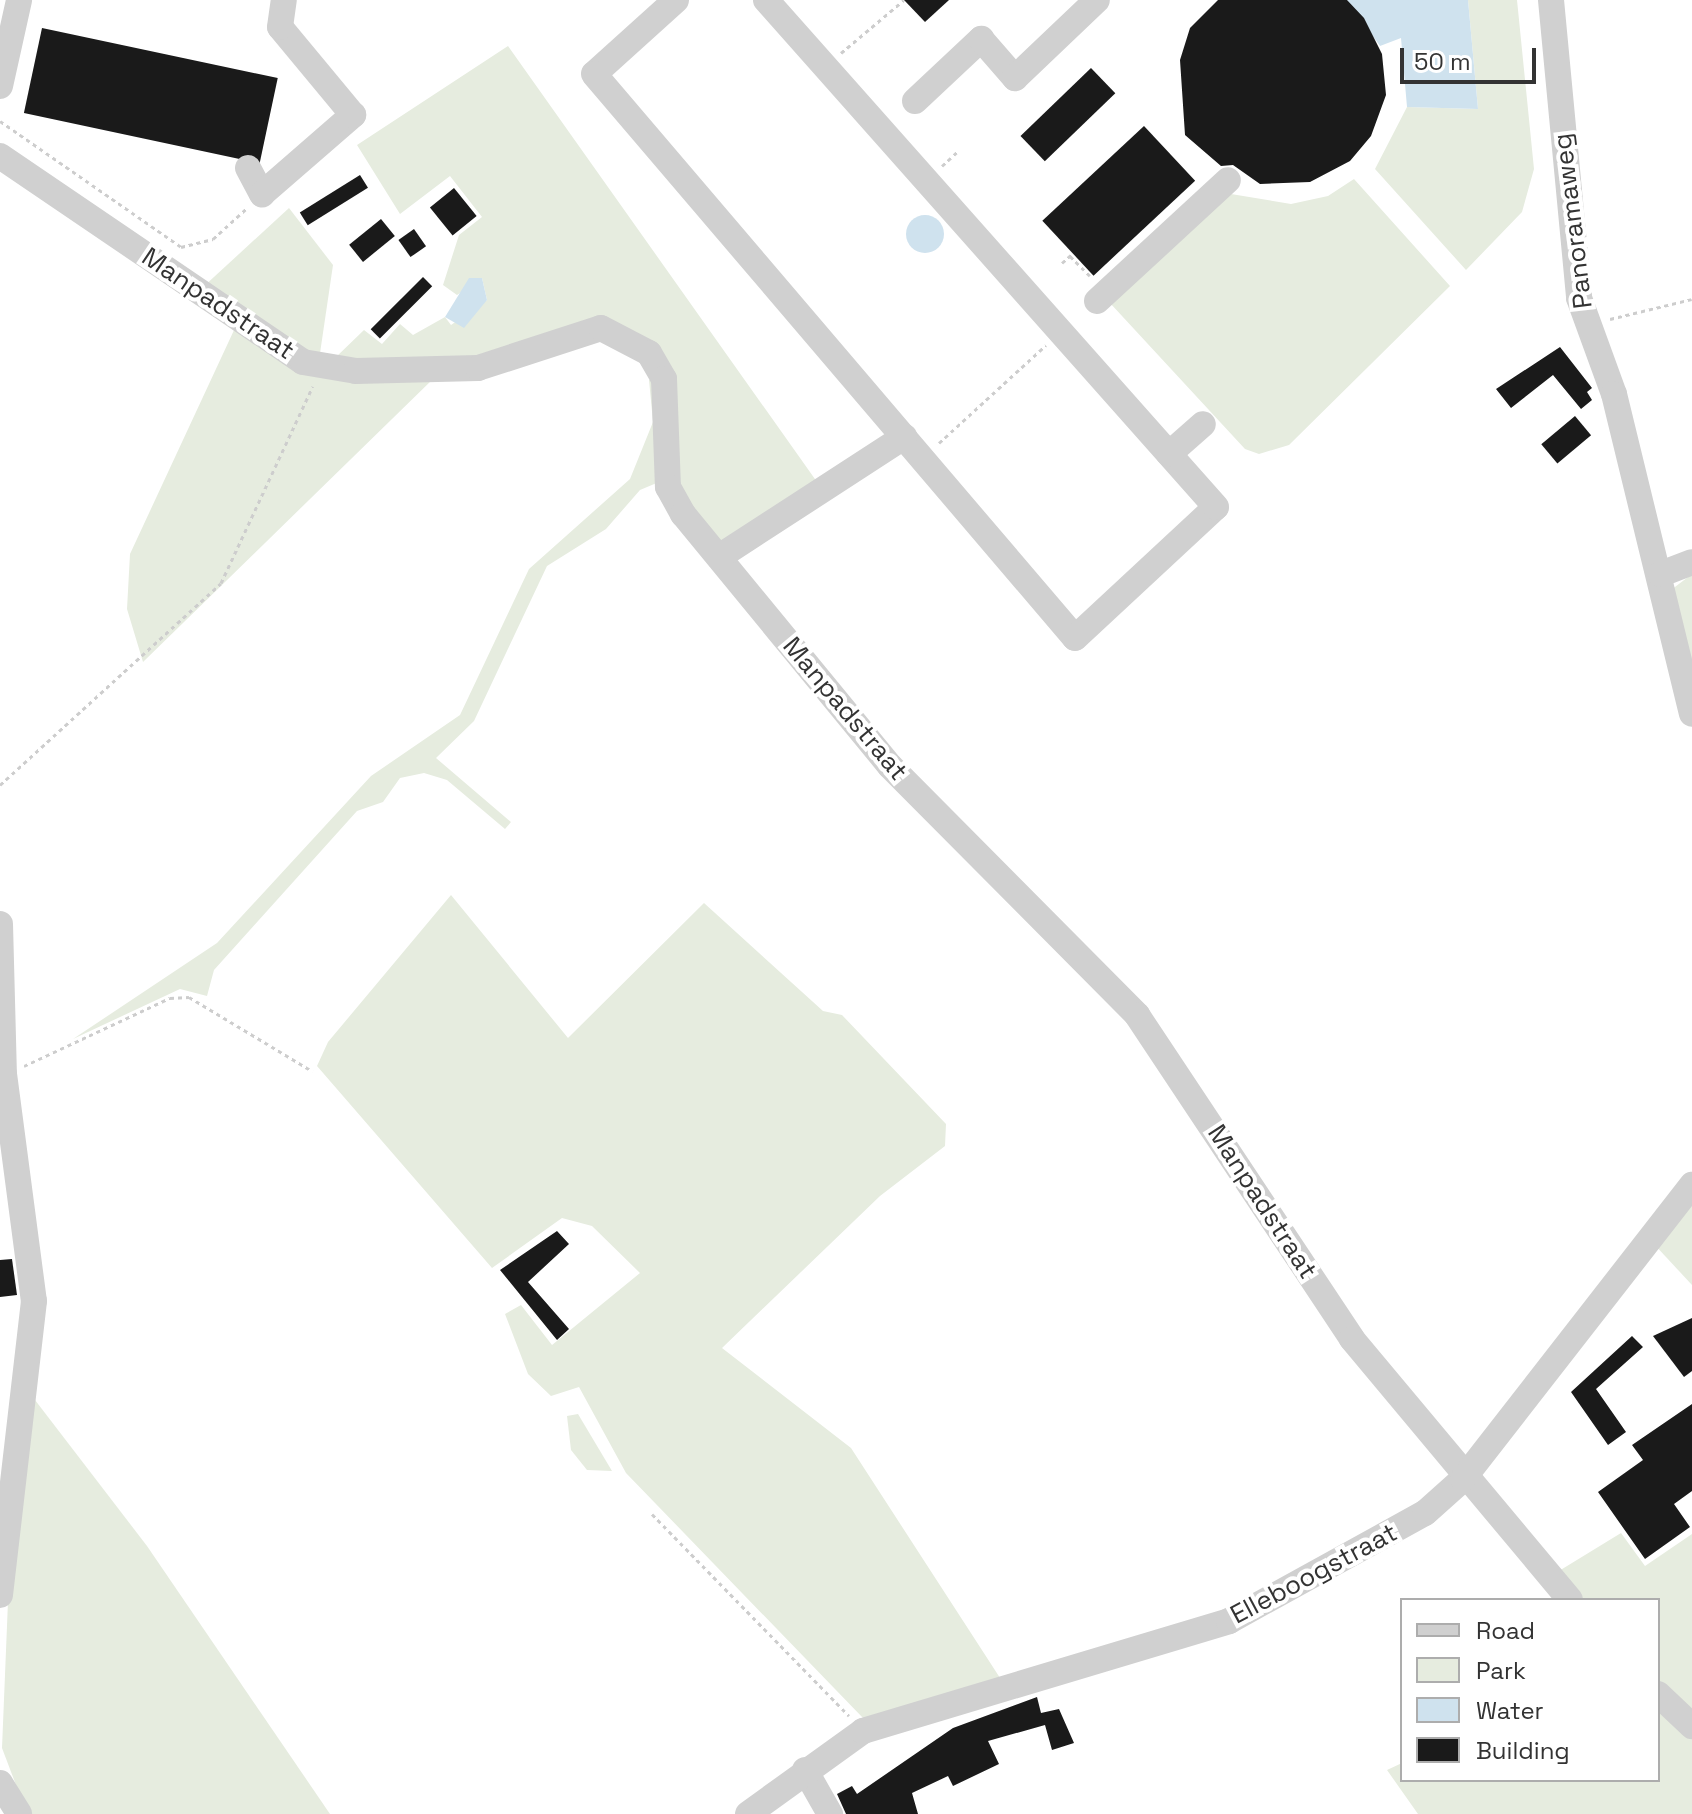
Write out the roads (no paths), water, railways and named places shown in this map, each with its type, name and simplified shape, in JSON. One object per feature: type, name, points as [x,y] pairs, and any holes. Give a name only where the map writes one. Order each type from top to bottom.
[{"type":"street","points":[[0,86],[19,0]]},
{"type":"street","points":[[248,168],[262,194],[353,115],[280,27],[284,0]]},
{"type":"street","points":[[676,0],[594,74],[1075,638],[1216,507],[766,0]]},
{"type":"street","points":[[915,101],[981,39],[1015,78],[1097,0]]},
{"type":"street","name":"Panoramaweg","points":[[1551,0],[1585,325],[1614,394],[1661,574]]},
{"type":"street","name":"Manpadstraat","points":[[0,156],[296,357],[322,367],[478,368],[584,329],[622,335],[649,353],[661,371],[668,487],[719,557],[890,766],[1137,1015],[1352,1339],[1463,1479],[1568,1598]]},
{"type":"street","points":[[1101,297],[1228,180]]},
{"type":"street","points":[[1169,454],[1203,424]]},
{"type":"street","points":[[719,557],[904,437]]},
{"type":"street","points":[[1692,562],[1661,574],[1692,714]]},
{"type":"street","points":[[0,924],[4,1074],[34,1301],[0,1595]]},
{"type":"street","name":"Elleboogstraat","points":[[748,1814],[863,1731],[1229,1621],[1425,1513],[1463,1479],[1692,1185]]},
{"type":"street","points":[[1660,1696],[1692,1726]]},
{"type":"street","points":[[805,1770],[830,1814]]},
{"type":"street","points":[[0,1783],[19,1814]]},
{"type":"water","points":[[1347,0],[1468,0],[1478,109],[1407,107],[1401,38],[1380,46]]},
{"type":"water","points":[[925,215],[939,220],[944,234],[939,248],[925,253],[911,248],[906,234],[911,220]]},
{"type":"water","points":[[469,278],[482,278],[487,300],[464,328],[445,317]]}]
